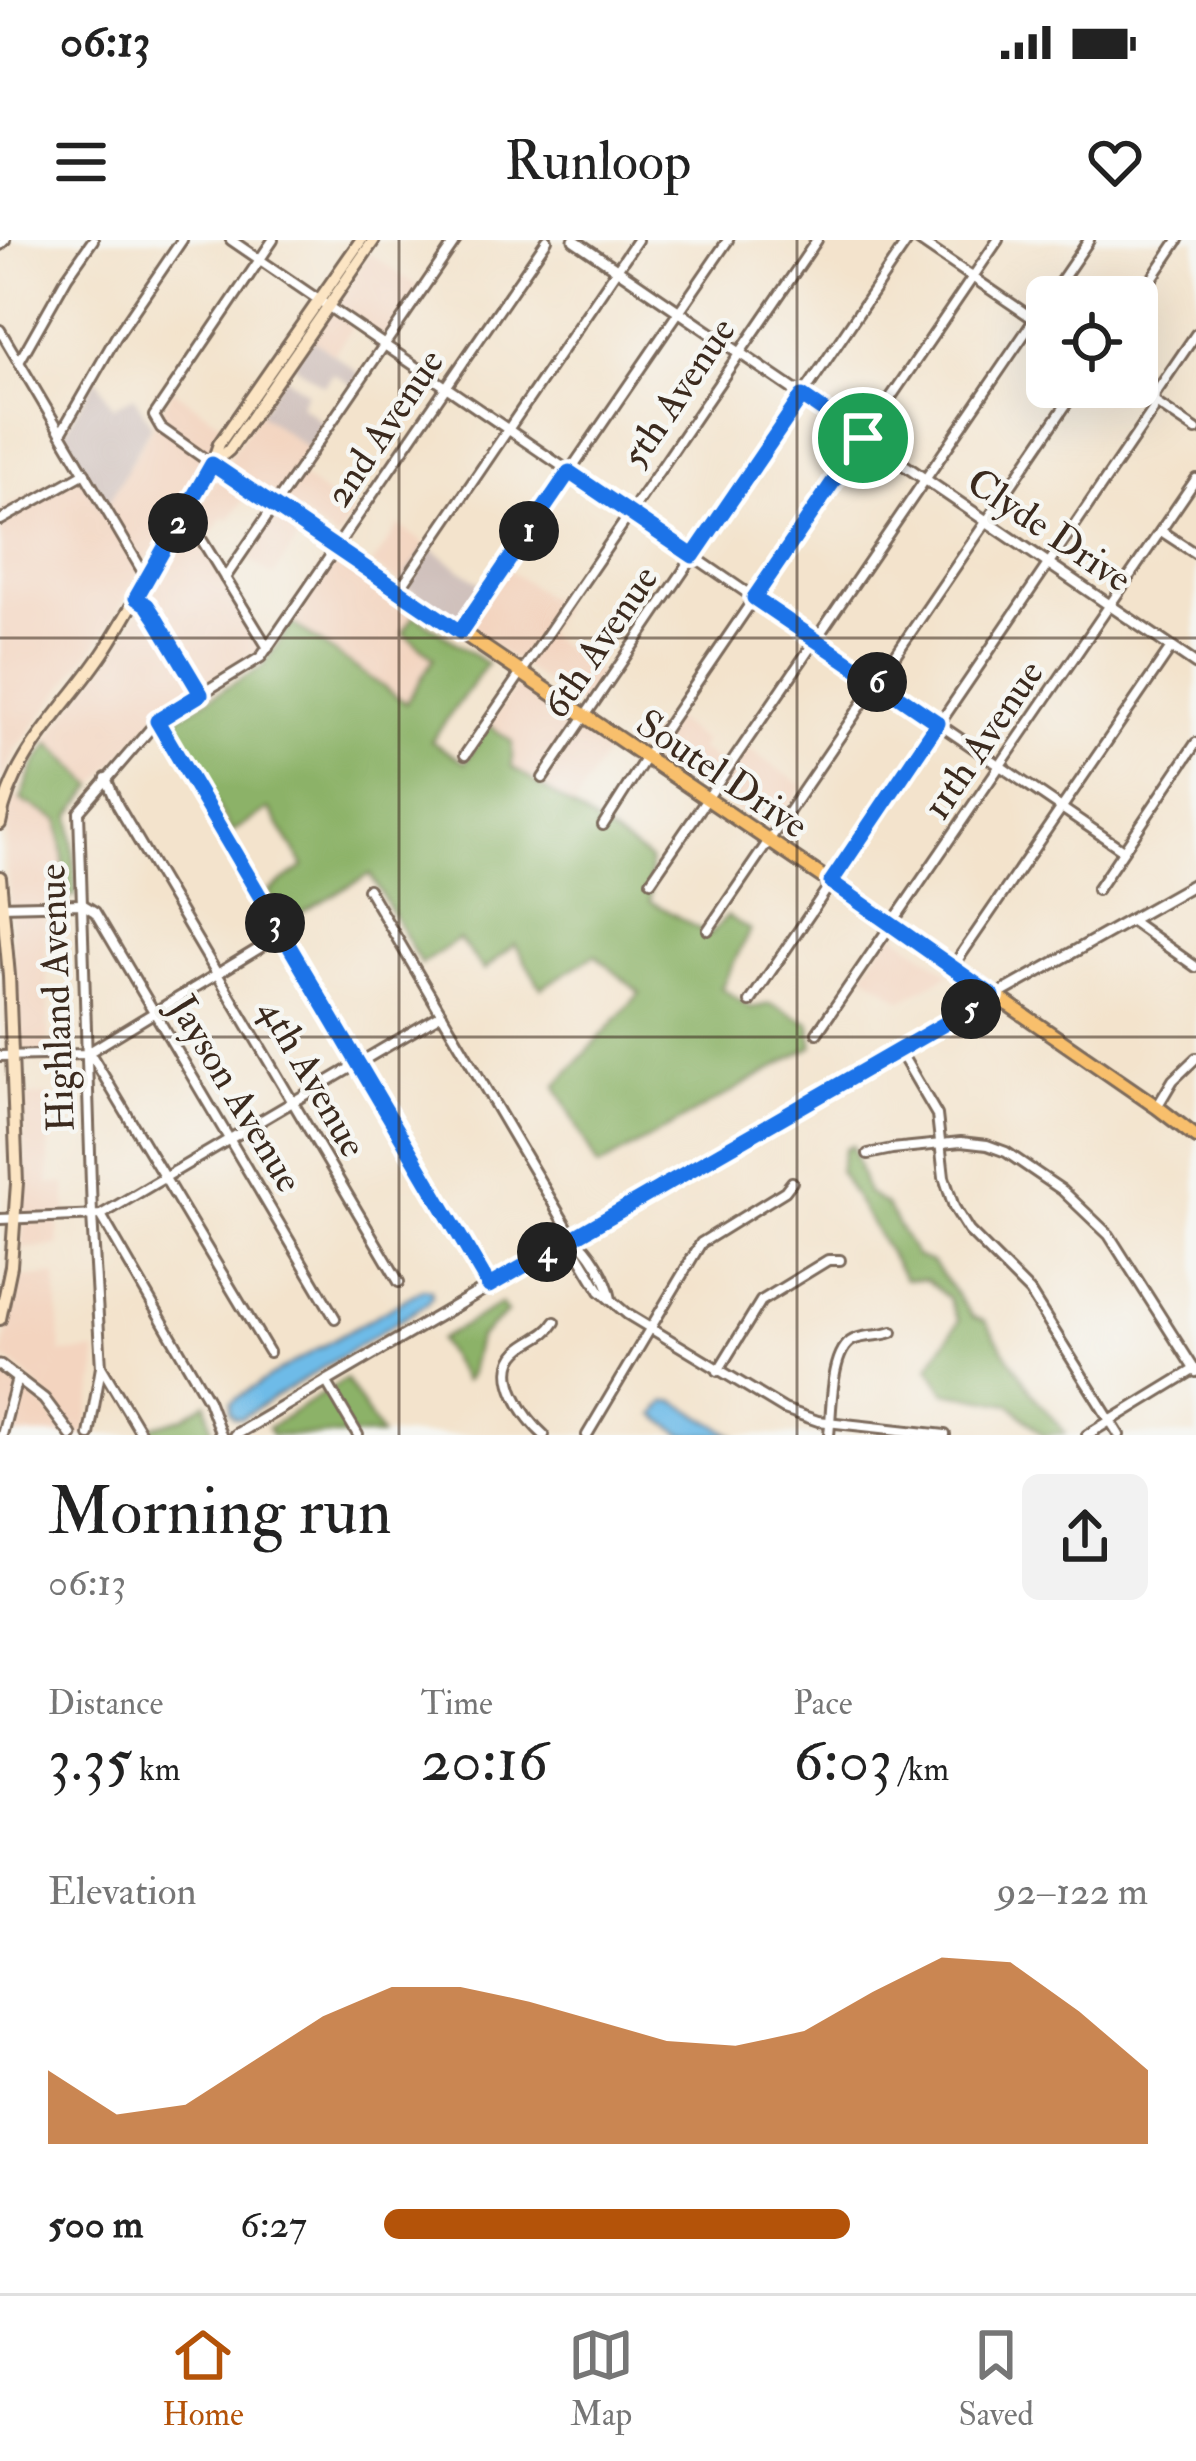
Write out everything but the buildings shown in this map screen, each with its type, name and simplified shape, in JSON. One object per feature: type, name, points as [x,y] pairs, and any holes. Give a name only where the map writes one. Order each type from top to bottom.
[{"type":"main road","points":[[324,303],[361,240]]},
{"type":"main road","points":[[0,824],[4,789],[90,673],[212,464],[219,444],[374,240]]},
{"type":"main road","name":"Soutel Drive","points":[[212,464],[831,882],[1196,1138]]},
{"type":"main road","points":[[0,877],[16,1218],[0,1319]]},
{"type":"street","points":[[19,362],[93,240]]},
{"type":"street","points":[[61,434],[116,337],[182,240]]},
{"type":"street","points":[[231,240],[1124,850]]},
{"type":"street","points":[[212,464],[160,428],[154,416],[273,240]]},
{"type":"street","points":[[225,578],[456,240]]},
{"type":"street","name":"2nd Avenue","points":[[268,648],[547,240]]},
{"type":"street","name":"Clyde Drive","points":[[574,240],[1196,664]]},
{"type":"street","points":[[399,590],[637,240]]},
{"type":"street","points":[[460,632],[728,240]]},
{"type":"street","name":"5th Avenue","points":[[465,755],[817,240]]},
{"type":"street","name":"6th Avenue","points":[[543,778],[908,240]]},
{"type":"street","points":[[918,240],[1026,314]]},
{"type":"street","points":[[603,825],[998,240]]},
{"type":"street","points":[[1064,276],[1089,240]]},
{"type":"street","points":[[1154,276],[1178,240]]},
{"type":"street","points":[[0,330],[147,579]]},
{"type":"street","points":[[651,880],[1026,332]]},
{"type":"street","points":[[1158,390],[1196,334]]},
{"type":"street","points":[[1158,405],[1196,430]]},
{"type":"street","points":[[708,930],[1064,408]]},
{"type":"street","points":[[749,1002],[1153,408]]},
{"type":"street","points":[[1,520],[85,473]]},
{"type":"street","name":"11th Avenue","points":[[817,1033],[1196,479]]},
{"type":"street","points":[[184,512],[268,648]]},
{"type":"street","points":[[1161,531],[1196,554]]},
{"type":"street","points":[[136,598],[147,605],[201,694]]},
{"type":"street","name":"Highland Avenue","points":[[88,1435],[101,1366],[79,812],[157,721],[252,665],[268,648]]},
{"type":"street","points":[[952,968],[1172,648]]},
{"type":"street","points":[[157,721],[489,1286]]},
{"type":"street","points":[[1097,890],[1196,743]]},
{"type":"street","name":"4th Avenue","points":[[106,778],[118,806],[399,1282]]},
{"type":"street","points":[[236,1435],[573,1237],[1196,883]]},
{"type":"street","points":[[368,889],[573,1237],[574,1249],[600,1291],[648,1329],[800,1417],[945,1435]]},
{"type":"street","points":[[1,906],[82,904]]},
{"type":"street","name":"Jayson Avenue","points":[[82,904],[94,912],[334,1318]]},
{"type":"street","points":[[1130,920],[1196,967]]},
{"type":"street","points":[[86,1054],[281,935]]},
{"type":"street","points":[[0,1219],[97,1215],[442,1014]]},
{"type":"street","points":[[899,1050],[937,1115],[949,1194],[963,1222],[1030,1292],[1119,1435]]},
{"type":"street","points":[[6,1055],[86,1054],[93,1058],[269,1352]]},
{"type":"street","points":[[1157,1107],[1173,1080],[1196,1058]]},
{"type":"street","points":[[868,1154],[941,1143],[975,1142],[997,1148],[1078,1204],[1124,1255],[1196,1370],[1087,1435]]},
{"type":"street","points":[[587,1435],[675,1278],[701,1243],[792,1182]]},
{"type":"street","points":[[97,1215],[208,1400],[221,1435]]},
{"type":"street","points":[[718,1371],[761,1301],[828,1260],[840,1260]]},
{"type":"street","points":[[544,1435],[512,1388],[508,1370],[520,1349],[556,1322]]},
{"type":"street","points":[[829,1435],[837,1360],[844,1347],[858,1338],[892,1332]]},
{"type":"street","points":[[0,1365],[44,1399],[71,1435]]},
{"type":"street","points":[[101,1366],[142,1435]]},
{"type":"street","points":[[2,1435],[17,1376]]},
{"type":"street","points":[[326,1381],[358,1435]]},
{"type":"shaded area","points":[[369,253],[421,289],[384,341],[356,321],[334,354],[311,338]]},
{"type":"shaded area","points":[[311,338],[362,375],[354,387],[333,373],[324,386],[293,364]]},
{"type":"shaded area","points":[[284,376],[307,392],[300,405],[327,425],[310,450],[259,413]]},
{"type":"shaded area","points":[[96,378],[113,407],[134,396],[151,425],[103,513],[60,440]]},
{"type":"shaded area","points":[[173,390],[227,427],[105,632],[16,750],[0,783],[0,510],[77,469],[103,512]]},
{"type":"shaded area","points":[[259,413],[310,450],[296,473],[353,515],[337,540],[227,465]]},
{"type":"shaded area","points":[[220,476],[247,494],[203,546],[265,646],[155,718],[94,786],[47,740],[115,652]]},
{"type":"shaded area","points":[[273,513],[302,533],[273,576],[244,556]]},
{"type":"shaded area","points":[[399,525],[426,545],[400,583],[372,565]]},
{"type":"shaded area","points":[[426,545],[487,588],[462,625],[400,583]]},
{"type":"shaded area","points":[[331,553],[415,609],[403,633],[435,658],[406,703],[285,618]]},
{"type":"shaded area","points":[[502,565],[561,607],[545,634],[604,676],[583,708],[462,625]]},
{"type":"shaded area","points":[[520,681],[611,743],[573,808],[512,767],[489,725]]},
{"type":"shaded area","points":[[668,716],[704,742],[699,749],[725,767],[741,744],[803,786],[770,833],[644,750]]},
{"type":"shaded area","points":[[14,797],[59,820],[67,897],[44,903],[50,1059],[21,1059],[6,854]]},
{"type":"shaded area","points":[[891,931],[950,974],[902,1000],[863,973]]},
{"type":"shaded area","points":[[49,1095],[49,1183],[66,1184],[66,1213],[58,1215],[59,1246],[22,1249],[22,1096]]},
{"type":"shaded area","points":[[56,1275],[61,1353],[96,1351],[85,1435],[75,1435],[50,1400],[2,1356],[18,1278]]},
{"type":"shaded area","points":[[0,1372],[37,1397],[67,1435],[0,1435]]},
{"type":"green space","points":[[414,615],[487,664],[431,741],[465,763],[489,725],[512,742],[512,767],[650,860],[650,901],[710,935],[727,916],[750,930],[721,988],[751,1008],[770,1004],[810,1023],[813,1046],[598,1167],[556,1086],[640,993],[595,955],[541,988],[515,944],[484,970],[459,939],[421,964],[370,874],[287,921],[268,892],[304,866],[269,809],[232,832],[168,723],[263,666],[292,623],[406,703],[434,658],[403,633]]},
{"type":"green space","points":[[50,743],[94,786],[71,815],[76,896],[67,897],[59,820],[21,800],[35,764]]},
{"type":"green space","points":[[852,1145],[867,1193],[886,1205],[916,1256],[932,1262],[973,1317],[985,1321],[1065,1433],[1043,1435],[1010,1404],[945,1392],[929,1367],[959,1321],[948,1298],[927,1280],[905,1279],[839,1171],[845,1148]]},
{"type":"green space","points":[[501,1304],[507,1313],[478,1338],[464,1381],[439,1340]]},
{"type":"green space","points":[[346,1379],[381,1435],[272,1435],[268,1428]]},
{"type":"green space","points":[[206,1403],[213,1435],[148,1435],[145,1429],[182,1418]]},
{"type":"water","points":[[423,1289],[431,1290],[426,1304],[241,1418],[230,1411],[231,1402],[279,1371]]},
{"type":"water","points":[[675,1401],[733,1435],[683,1435],[655,1415],[665,1402]]},
{"type":"route","points":[[802,396],[863,438],[754,598],[938,723],[831,882],[993,996],[489,1286],[157,721],[201,694],[147,605],[136,598],[212,464],[460,632],[569,472],[693,556],[802,396]]}]
